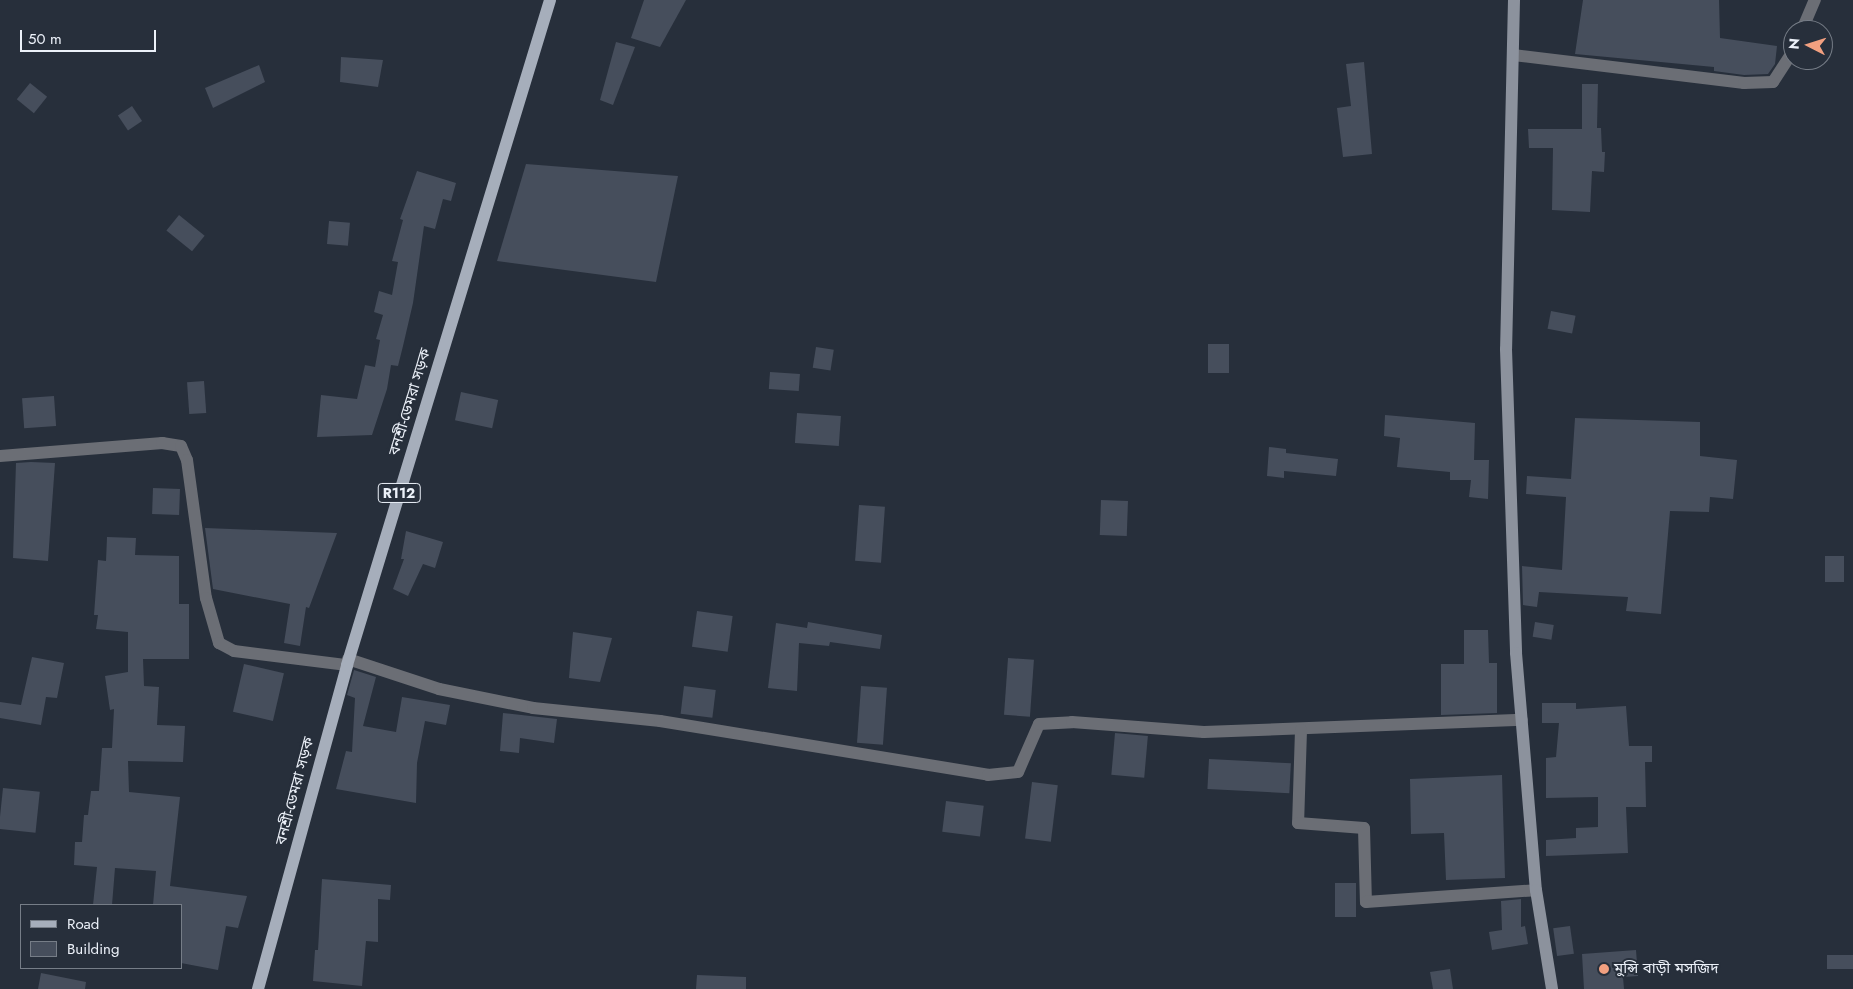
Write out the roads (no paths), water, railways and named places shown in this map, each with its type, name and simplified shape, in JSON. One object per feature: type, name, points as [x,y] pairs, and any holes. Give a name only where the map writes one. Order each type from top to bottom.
[{"type":"main road","name":"বনশ্রী-ডেমরা সড়ক","points":[[258,989],[348,662],[550,0]]},
{"type":"main road","points":[[1514,0],[1506,349],[1516,653],[1536,890],[1552,989]]},
{"type":"street","points":[[1806,20],[1815,0]]},
{"type":"street","points":[[1513,55],[1744,84],[1773,82],[1783,66]]},
{"type":"street","points":[[0,456],[162,443],[181,446],[187,460],[206,598],[218,643],[234,652],[348,662],[440,689],[533,708],[660,720],[988,775],[1018,772],[1039,724],[1072,722],[1204,732],[1301,730],[1522,720]]},
{"type":"street","points":[[1301,730],[1298,823],[1364,828],[1366,902],[1536,890]]},
{"type":"place","name":"মুন্সি বাড়ী মসজিদ","points":[[1604,969]]}]
